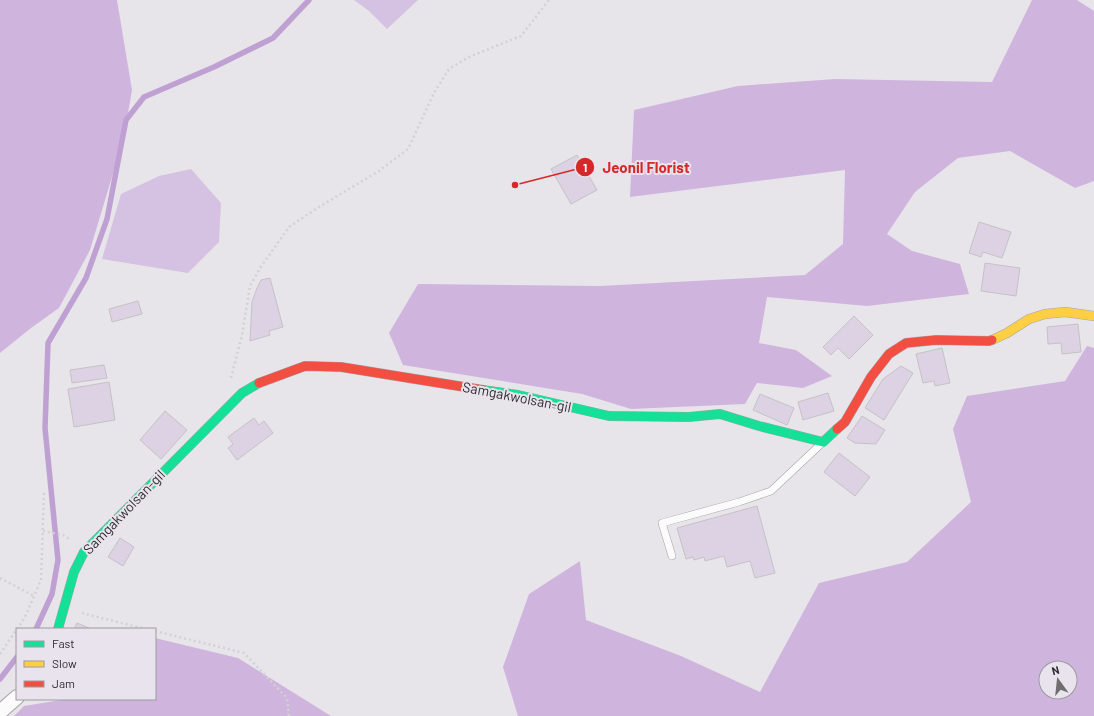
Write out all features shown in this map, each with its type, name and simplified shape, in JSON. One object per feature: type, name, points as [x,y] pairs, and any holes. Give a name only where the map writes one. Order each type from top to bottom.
[{"type":"street","points":[[823,442],[845,422],[871,377],[889,354],[906,342],[936,340],[989,341],[1006,333],[1028,319],[1045,314],[1065,312],[1094,316]]},
{"type":"street","name":"Samgakwolsan-gil","points":[[58,628],[74,572],[84,552],[242,393],[263,381],[305,366],[341,367],[518,395],[609,416],[689,417],[720,414],[759,426],[823,442]]},
{"type":"street","points":[[0,712],[16,698]]},
{"type":"lane","points":[[672,556],[662,523],[739,502],[771,491],[823,442]]},
{"type":"path","points":[[231,378],[242,336],[250,286],[260,268],[289,228],[319,207],[379,171],[408,149],[434,93],[449,69],[469,57],[521,36],[549,0]]},
{"type":"path","points":[[18,628],[25,617],[41,580],[44,492]]},
{"type":"path","points":[[43,531],[63,534]]},
{"type":"path","points":[[0,578],[34,596]]},
{"type":"path","points":[[64,609],[141,628]]},
{"type":"path","points":[[0,654],[16,630]]},
{"type":"path","points":[[156,632],[244,653],[287,698],[289,716]]},
{"type":"shaded area","points":[[0,0],[117,0],[132,90],[118,157],[90,250],[59,308],[0,353]]},
{"type":"shaded area","points":[[354,0],[418,0],[387,29],[369,11]]},
{"type":"shaded area","points":[[1032,0],[1077,0],[1094,11],[1094,181],[1075,188],[1010,151],[958,158],[915,192],[887,234],[912,251],[960,264],[969,294],[867,306],[767,297],[759,343],[796,350],[832,376],[803,388],[757,383],[745,404],[631,409],[582,394],[403,365],[389,333],[418,284],[600,286],[805,275],[843,244],[845,170],[630,197],[634,110],[738,86],[835,79],[992,82]]},
{"type":"shaded area","points":[[191,169],[221,203],[219,242],[188,273],[102,259],[121,194],[159,176]]},
{"type":"shaded area","points":[[1087,346],[1094,348],[1094,716],[518,716],[503,667],[529,594],[580,561],[586,620],[681,656],[760,692],[819,583],[907,562],[971,502],[953,429],[967,396],[1065,381]]},
{"type":"shaded area","points":[[156,638],[238,658],[331,716],[14,716],[24,706],[61,700],[156,700]]},
{"type":"building","points":[[577,155],[597,190],[571,204],[551,169]]},
{"type":"building","points":[[979,222],[1011,232],[1002,258],[983,252],[981,257],[969,253]]},
{"type":"building","points":[[985,263],[1020,268],[1016,296],[981,291]]},
{"type":"building","points":[[270,278],[283,327],[269,331],[270,335],[250,341],[252,302],[261,280]]},
{"type":"building","points":[[138,301],[142,314],[112,322],[109,309]]},
{"type":"building","points":[[854,316],[873,335],[849,359],[838,348],[831,355],[823,347]]},
{"type":"building","points":[[1078,324],[1081,352],[1062,354],[1061,343],[1048,344],[1047,327]]},
{"type":"building","points":[[942,348],[950,383],[935,386],[934,381],[923,383],[916,354]]},
{"type":"building","points":[[104,365],[107,378],[72,383],[70,370]]},
{"type":"building","points":[[901,366],[913,373],[884,420],[865,408],[883,379]]},
{"type":"building","points":[[109,382],[115,420],[74,427],[68,389]]},
{"type":"building","points":[[828,393],[834,411],[803,420],[798,402]]},
{"type":"building","points":[[760,394],[794,408],[787,425],[753,410]]},
{"type":"building","points":[[165,411],[187,430],[161,459],[140,440]]},
{"type":"building","points":[[862,416],[885,430],[876,444],[855,443],[847,438]]},
{"type":"building","points":[[254,418],[259,425],[264,421],[273,433],[237,460],[228,448],[233,444],[228,437]]},
{"type":"building","points":[[839,453],[870,477],[855,496],[824,472]]},
{"type":"building","points":[[757,506],[775,573],[755,578],[750,561],[727,567],[724,556],[705,561],[704,557],[694,560],[693,557],[686,559],[677,528]]},
{"type":"building","points":[[120,538],[134,547],[123,566],[108,557]]},
{"type":"building","points":[[77,623],[89,628],[74,628]]},
{"type":"waterway","points":[[36,628],[52,594],[58,560],[45,428],[48,343],[86,278],[107,219],[126,120],[144,97],[214,67],[273,38],[309,0]]},
{"type":"waterway","points":[[0,679],[16,658]]},
{"type":"traffic: fast","points":[[58,628],[74,572],[84,552],[242,393],[259,383]]},
{"type":"traffic: fast","points":[[483,390],[518,395],[609,416],[689,417],[720,414],[759,426],[823,442],[837,429]]},
{"type":"traffic: slow","points":[[992,340],[1007,333],[1029,319],[1045,314],[1065,312],[1094,316]]},
{"type":"traffic: jam","points":[[837,429],[845,422],[871,377],[889,354],[906,343],[936,340],[992,340]]},
{"type":"traffic: jam","points":[[259,383],[305,366],[341,367],[483,390]]},
{"type":"place","name":"Jeonil Florist","points":[[515,185]]}]
